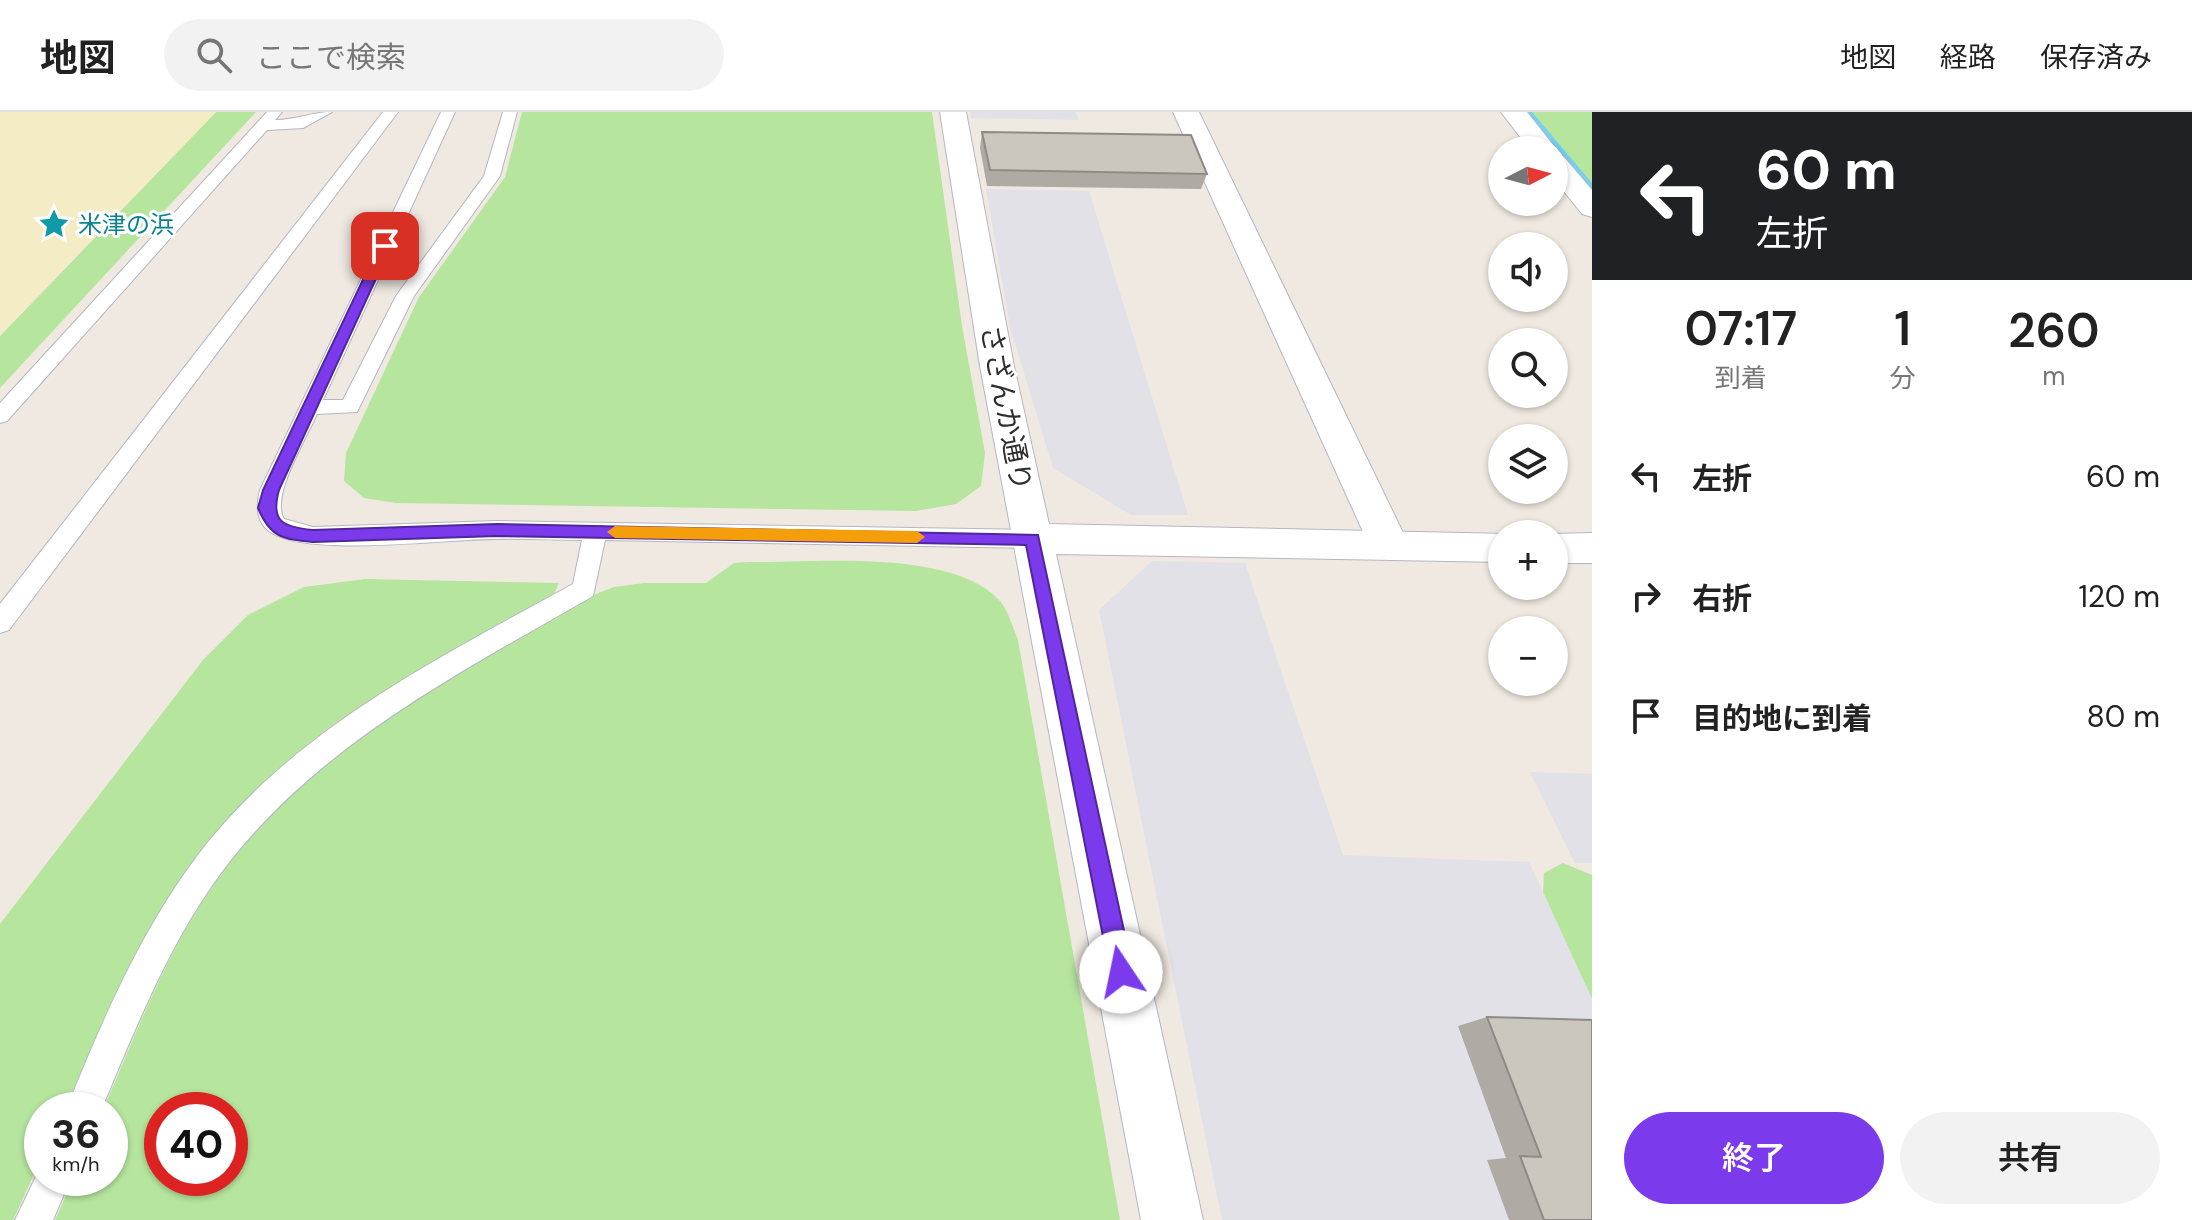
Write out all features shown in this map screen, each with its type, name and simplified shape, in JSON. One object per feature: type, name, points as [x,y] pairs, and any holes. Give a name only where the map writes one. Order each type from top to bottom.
[{"type":"street","name":"さざんか通り","points":[[953,112],[989,326],[1172,1220]]},
{"type":"street","points":[[1186,112],[1389,545]]},
{"type":"street","points":[[1514,112],[1533,136]]},
{"type":"street","points":[[1568,179],[1592,208]]},
{"type":"street","points":[[1033,539],[1488,547]]},
{"type":"street","points":[[1568,548],[1592,548]]},
{"type":"lane","points":[[0,416],[268,119],[298,125],[325,112]]},
{"type":"lane","points":[[0,623],[391,112]]},
{"type":"lane","points":[[448,112],[266,508],[272,523],[289,533],[313,536],[497,530],[1033,539]]},
{"type":"lane","points":[[310,407],[350,407],[405,296],[492,176],[510,112]]},
{"type":"lane","points":[[91,1092],[161,939],[201,876],[247,819],[296,771],[347,730],[584,589],[595,532]]},
{"type":"lane","points":[[34,1220],[45,1196]]},
{"type":"shaded area","points":[[970,112],[1076,112],[1079,120],[971,118]]},
{"type":"shaded area","points":[[986,189],[1089,191],[1188,515],[1131,515],[1053,468],[1010,327]]},
{"type":"shaded area","points":[[1152,561],[1245,563],[1343,855],[1529,862],[1592,999],[1592,1220],[1222,1220],[1099,610]]},
{"type":"shaded area","points":[[1530,772],[1592,774],[1592,863],[1575,863]]},
{"type":"green space","points":[[216,112],[256,112],[0,388],[0,336]]},
{"type":"green space","points":[[522,112],[932,112],[962,326],[985,453],[981,486],[956,504],[916,511],[396,503],[364,498],[344,481],[346,453],[419,297],[505,177]]},
{"type":"green space","points":[[1532,112],[1592,112],[1592,184],[1568,155],[1568,136],[1552,136]]},
{"type":"green space","points":[[881,562],[950,573],[978,584],[1000,601],[1018,640],[1120,1220],[55,1220],[66,1196],[128,1196],[128,1092],[111,1092],[154,992],[198,907],[253,834],[295,792],[387,719],[591,596],[614,587],[644,583],[706,583],[734,563]]},
{"type":"green space","points":[[365,579],[559,583],[554,594],[419,670],[340,720],[290,759],[246,801],[174,895],[144,945],[72,1092],[24,1092],[24,1196],[13,1220],[0,1220],[0,924],[203,660],[248,615],[304,587]]},
{"type":"green space","points":[[1563,863],[1592,875],[1592,999],[1543,892],[1544,873]]},
{"type":"sand","name":"米津の浜","points":[[0,112],[216,112],[0,336]]},
{"type":"building","points":[[982,132],[1191,135],[1207,174],[990,170]]},
{"type":"building","points":[[1487,1017],[1592,1020],[1592,1220],[1544,1220],[1520,1156],[1541,1157]]},
{"type":"waterway","points":[[1528,112],[1592,189]]},
{"type":"slow traffic","points":[[615,532],[917,537]]},
{"type":"place","name":"米津の浜","points":[[54,224]]},
{"type":"route","points":[[385,246],[271,490],[266,508],[272,523],[289,533],[313,536],[497,530],[1033,539],[1121,972]]}]
